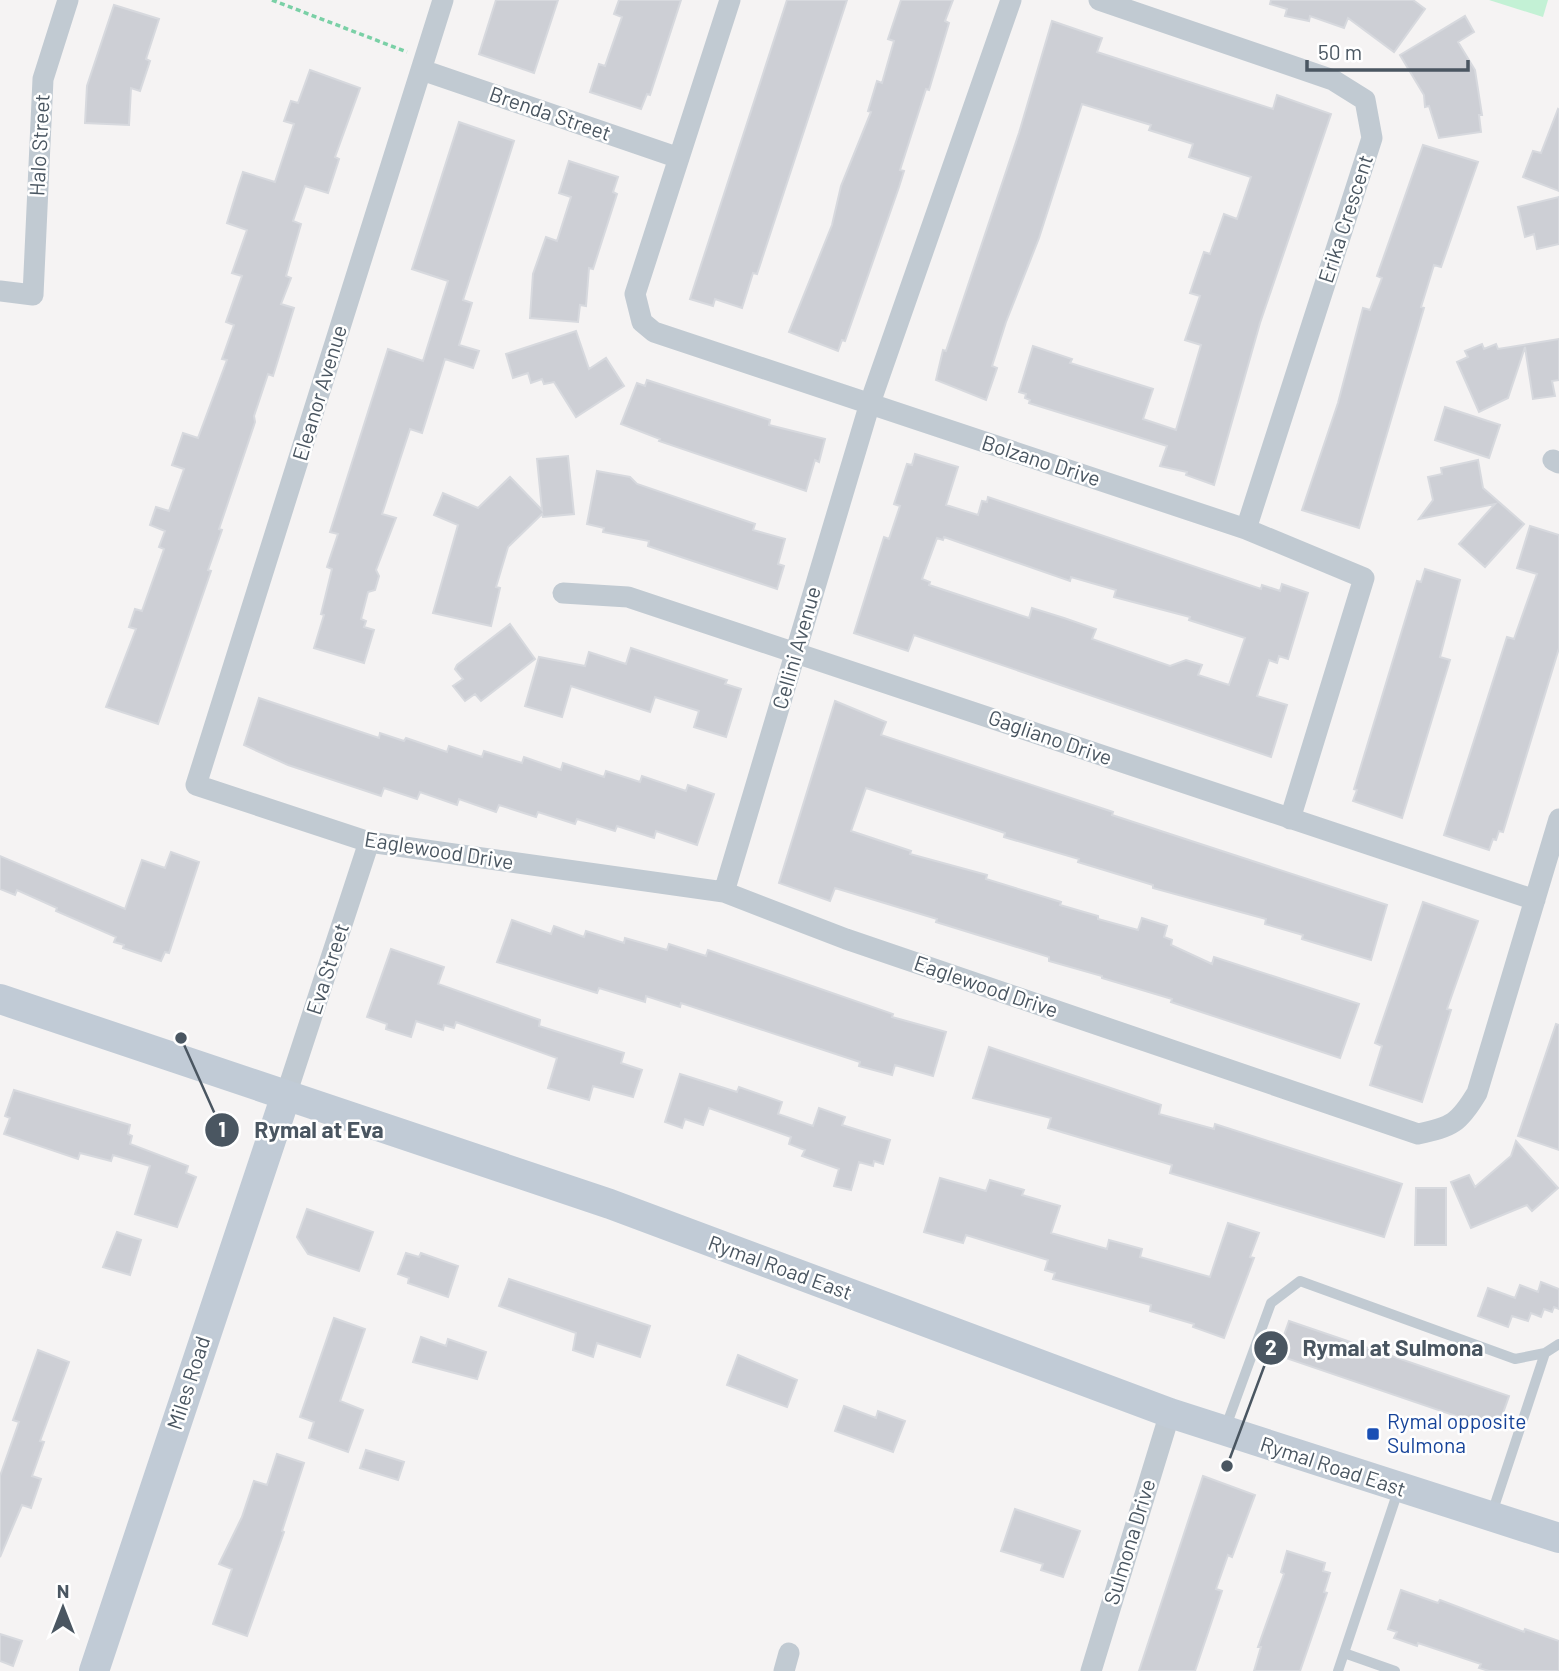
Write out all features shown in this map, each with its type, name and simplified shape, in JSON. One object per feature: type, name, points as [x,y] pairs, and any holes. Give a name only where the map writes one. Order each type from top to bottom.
[{"type":"main road","name":"Rymal Road East","points":[[0,999],[610,1205],[1224,1432],[1559,1538]]},
{"type":"main road","name":"Miles Road","points":[[94,1671],[286,1095]]},
{"type":"street","name":"Halo Street","points":[[0,291],[33,295],[43,79],[68,0]]},
{"type":"street","name":"Eleanor Avenue","points":[[196,785],[443,0]]},
{"type":"street","name":"Bolzano Drive","points":[[730,0],[635,294],[642,322],[654,332],[1246,529],[1364,578],[1290,819]]},
{"type":"street","points":[[870,403],[1011,0]]},
{"type":"street","name":"Erika Crescent","points":[[1099,0],[1333,80],[1365,100],[1372,138],[1246,529]]},
{"type":"street","name":"Brenda Street","points":[[424,65],[679,159]]},
{"type":"street","name":"Cellini Avenue","points":[[724,892],[870,403]]},
{"type":"street","name":"Gagliano Drive","points":[[563,593],[628,597],[1535,900]]},
{"type":"street","name":"Eaglewood Drive","points":[[196,785],[369,842],[724,892],[846,939],[1418,1135],[1447,1128],[1464,1115],[1477,1093],[1559,819]]},
{"type":"street","name":"Eva Street","points":[[286,1095],[369,842]]},
{"type":"street","name":"Sulmona Drive","points":[[1091,1671],[1170,1413]]},
{"type":"lane","points":[[1224,1432],[1270,1303],[1300,1281],[1515,1359],[1545,1353],[1559,1344]]},
{"type":"lane","points":[[1492,1516],[1545,1353]]},
{"type":"lane","points":[[1338,1671],[1399,1488]]},
{"type":"lane","points":[[1343,1653],[1395,1671]]},
{"type":"path","points":[[272,0],[424,65]]},
{"type":"green space","points":[[1489,0],[1548,0],[1543,17]]},
{"type":"building","points":[[496,0],[558,0],[534,73],[479,54]]},
{"type":"building","points":[[619,0],[681,0],[650,95],[647,94],[641,109],[590,92],[599,64],[605,66],[622,17],[614,14]]},
{"type":"building","points":[[787,0],[847,0],[757,274],[753,273],[742,308],[715,299],[713,306],[690,299]]},
{"type":"building","points":[[901,0],[953,0],[945,21],[949,23],[929,90],[926,89],[900,170],[904,171],[899,187],[845,341],[842,340],[838,351],[789,332],[832,225],[841,186],[871,112],[868,111],[877,81],[882,83],[894,41],[888,39]]},
{"type":"building","points":[[1271,0],[1413,0],[1425,9],[1394,52],[1348,18],[1344,28],[1310,16],[1309,21],[1285,16],[1287,9],[1270,4]]},
{"type":"building","points":[[114,5],[159,19],[146,59],[150,61],[140,91],[131,88],[129,125],[85,123],[87,86]]},
{"type":"building","points":[[1465,16],[1474,32],[1458,42],[1475,70],[1482,115],[1479,115],[1481,132],[1439,138],[1429,106],[1425,107],[1424,95],[1400,55]]},
{"type":"building","points":[[1052,21],[1102,38],[1097,52],[1273,109],[1277,95],[1331,114],[1260,323],[1214,485],[1186,475],[1187,472],[1160,466],[1167,446],[1029,403],[1030,400],[1025,398],[1026,394],[1019,392],[1033,346],[1072,359],[1070,363],[1153,389],[1143,419],[1176,430],[1201,345],[1185,340],[1200,296],[1190,293],[1204,252],[1210,254],[1224,214],[1237,219],[1251,177],[1189,157],[1193,144],[1149,130],[1151,125],[1082,104],[1039,238],[1006,322],[992,366],[997,368],[986,400],[936,380],[943,350],[946,351],[1019,133]]},
{"type":"building","points":[[310,70],[360,88],[335,157],[339,159],[328,193],[305,186],[293,221],[301,224],[286,276],[291,278],[281,304],[294,308],[273,376],[268,374],[254,416],[255,422],[219,529],[222,530],[208,570],[211,571],[158,724],[106,707],[136,629],[129,627],[135,609],[142,611],[164,549],[159,547],[165,531],[150,525],[156,507],[169,511],[184,469],[172,465],[183,433],[198,438],[227,360],[222,359],[234,325],[226,322],[242,276],[232,273],[247,230],[227,223],[238,187],[243,172],[275,182],[294,124],[284,121],[291,101],[298,103]]},
{"type":"building","points":[[1558,109],[1559,191],[1523,177],[1533,151],[1541,153]]},
{"type":"building","points":[[459,122],[514,141],[463,300],[472,303],[459,345],[479,351],[473,368],[445,359],[422,433],[410,429],[382,514],[396,518],[376,570],[379,576],[375,590],[368,592],[361,619],[366,621],[364,627],[374,630],[364,663],[314,648],[324,615],[321,614],[332,569],[327,567],[338,534],[330,532],[388,349],[423,361],[448,281],[412,269]]},
{"type":"building","points":[[1423,145],[1478,162],[1441,267],[1434,265],[1421,307],[1424,308],[1359,528],[1302,510],[1338,403],[1363,308],[1370,310],[1382,278],[1377,276]]},
{"type":"building","points":[[569,161],[618,177],[613,192],[617,194],[593,269],[589,268],[586,306],[580,305],[578,322],[530,318],[533,274],[546,237],[557,241],[571,197],[559,193]]},
{"type":"building","points":[[1559,197],[1559,244],[1537,249],[1534,234],[1525,237],[1518,207]]},
{"type":"building","points":[[576,331],[589,369],[606,358],[624,386],[576,417],[554,382],[544,384],[542,379],[531,383],[528,373],[513,378],[506,354]]},
{"type":"building","points":[[1559,339],[1559,380],[1552,381],[1555,396],[1533,399],[1525,347],[1508,398],[1479,412],[1457,362],[1468,357],[1465,351],[1482,344],[1484,349],[1496,344],[1498,349]]},
{"type":"building","points":[[647,380],[770,420],[769,425],[825,439],[819,462],[815,460],[806,491],[659,441],[660,439],[621,424],[637,383],[645,386]]},
{"type":"building","points":[[1445,407],[1500,425],[1489,458],[1435,440]]},
{"type":"building","points":[[915,454],[958,467],[946,505],[978,515],[982,501],[987,502],[988,497],[1261,589],[1262,585],[1280,591],[1282,584],[1308,593],[1288,659],[1279,656],[1277,663],[1269,660],[1257,696],[1287,705],[1271,757],[914,635],[908,651],[854,633],[884,537],[889,539],[900,506],[894,504],[907,464],[912,465]],"holes":[[[944,537],[1070,581],[1071,577],[1116,590],[1114,597],[1190,617],[1189,620],[1245,638],[1229,685],[1198,675],[1202,665],[1186,660],[1170,666],[1092,639],[1096,629],[1032,608],[1029,618],[929,585],[930,582],[922,579],[937,538],[943,540]]]},
{"type":"building","points":[[568,456],[574,514],[543,517],[542,514],[508,547],[496,587],[500,588],[491,626],[433,613],[458,525],[434,515],[443,493],[478,508],[510,477],[542,510],[537,459]]},
{"type":"building","points":[[1478,460],[1483,488],[1524,524],[1485,567],[1459,544],[1495,504],[1419,519],[1433,500],[1428,477],[1442,474],[1441,468]]},
{"type":"building","points":[[597,471],[630,477],[637,484],[755,524],[753,530],[785,539],[778,564],[784,566],[777,589],[648,546],[649,541],[603,532],[604,528],[587,524]]},
{"type":"building","points":[[1530,526],[1559,535],[1559,648],[1503,832],[1499,831],[1489,850],[1444,835],[1507,637],[1514,639],[1537,574],[1517,568]]},
{"type":"building","points":[[1425,569],[1460,580],[1440,657],[1450,660],[1402,818],[1353,801],[1357,790],[1354,789],[1417,581],[1421,582]]},
{"type":"building","points":[[510,624],[535,659],[481,701],[475,694],[465,701],[453,686],[463,679],[455,669],[457,665]]},
{"type":"building","points":[[631,648],[727,680],[725,684],[741,689],[726,737],[694,727],[699,711],[655,697],[650,712],[571,686],[562,717],[525,706],[539,657],[585,666],[589,652],[626,664]]},
{"type":"building","points":[[259,698],[379,738],[380,733],[404,741],[406,738],[447,752],[449,746],[482,757],[484,751],[522,763],[524,757],[561,770],[563,763],[604,777],[606,771],[640,782],[642,776],[686,791],[688,785],[714,794],[697,845],[656,831],[654,838],[617,826],[615,831],[577,819],[575,824],[538,812],[536,817],[499,805],[496,812],[459,799],[457,805],[420,792],[417,799],[384,788],[381,796],[288,765],[244,745]]},
{"type":"building","points":[[835,701],[886,722],[881,735],[1113,812],[1112,815],[1387,905],[1371,960],[1302,939],[1303,935],[1265,924],[1266,919],[1153,888],[1153,885],[1078,862],[1079,859],[1004,837],[1005,833],[866,788],[851,831],[911,851],[910,854],[987,875],[986,879],[1061,902],[1060,905],[1098,916],[1098,919],[1138,930],[1142,918],[1167,926],[1164,937],[1172,940],[1171,945],[1212,964],[1214,957],[1359,1004],[1340,1058],[1171,1002],[1172,999],[1049,961],[1049,957],[936,922],[937,919],[835,888],[830,901],[779,883]]},
{"type":"building","points":[[171,852],[199,862],[169,953],[165,952],[161,961],[123,948],[124,945],[114,942],[116,937],[56,911],[57,908],[17,890],[15,895],[0,889],[0,856],[125,909],[142,860],[165,868]]},
{"type":"building","points":[[1423,902],[1478,921],[1447,1009],[1451,1010],[1422,1102],[1370,1085],[1382,1046],[1375,1043]]},
{"type":"building","points":[[512,920],[551,934],[554,926],[584,937],[586,931],[624,943],[625,938],[667,950],[669,944],[706,956],[708,950],[893,1014],[892,1017],[946,1032],[933,1076],[895,1065],[892,1075],[859,1066],[860,1062],[681,1003],[680,1007],[646,996],[645,1002],[599,988],[597,993],[497,962]]},
{"type":"building","points":[[391,949],[444,967],[438,984],[540,1020],[539,1026],[624,1053],[621,1063],[642,1070],[633,1097],[593,1086],[589,1100],[548,1088],[557,1058],[456,1022],[454,1028],[444,1025],[443,1030],[416,1021],[411,1037],[386,1029],[387,1024],[367,1017]]},
{"type":"building","points":[[1556,1024],[1559,1025],[1559,1150],[1518,1136]]},
{"type":"building","points":[[989,1047],[1161,1105],[1159,1114],[1214,1129],[1215,1124],[1402,1184],[1384,1237],[1170,1173],[1172,1165],[1048,1128],[1051,1118],[973,1098]]},
{"type":"building","points":[[680,1074],[737,1092],[739,1087],[782,1102],[778,1114],[813,1126],[819,1108],[845,1117],[842,1125],[890,1140],[883,1164],[874,1161],[873,1166],[859,1162],[851,1190],[834,1186],[839,1169],[802,1156],[805,1150],[789,1144],[791,1137],[709,1108],[703,1125],[685,1119],[682,1128],[665,1122]]},
{"type":"building","points":[[14,1090],[130,1125],[130,1144],[188,1166],[186,1173],[196,1177],[177,1227],[135,1214],[150,1166],[113,1155],[111,1161],[80,1153],[78,1159],[4,1134],[10,1118],[5,1116]]},
{"type":"building","points":[[1516,1141],[1558,1188],[1532,1211],[1527,1205],[1471,1228],[1451,1182],[1469,1175],[1475,1187],[1511,1156]]},
{"type":"building","points":[[940,1178],[986,1191],[990,1180],[1024,1190],[1022,1195],[1060,1206],[1051,1233],[1107,1249],[1109,1240],[1142,1249],[1140,1257],[1210,1277],[1228,1223],[1259,1233],[1250,1257],[1254,1258],[1224,1338],[1193,1327],[1194,1324],[1150,1311],[1151,1305],[1053,1279],[1055,1273],[1045,1270],[1048,1260],[966,1235],[963,1243],[924,1232]]},
{"type":"building","points":[[1416,1188],[1446,1188],[1446,1245],[1415,1245]]},
{"type":"building","points":[[307,1209],[373,1232],[359,1271],[308,1254],[297,1237]]},
{"type":"building","points":[[117,1232],[141,1240],[130,1275],[103,1267]]},
{"type":"building","points":[[406,1253],[419,1257],[421,1253],[458,1266],[448,1297],[408,1283],[409,1278],[398,1274]]},
{"type":"building","points":[[509,1279],[650,1326],[640,1357],[597,1343],[593,1357],[573,1350],[576,1333],[499,1306]]},
{"type":"building","points":[[1541,1282],[1559,1289],[1559,1309],[1554,1307],[1552,1312],[1544,1309],[1541,1317],[1531,1313],[1528,1321],[1512,1316],[1508,1327],[1478,1316],[1488,1288],[1515,1298],[1520,1285],[1538,1292]]},
{"type":"building","points":[[334,1318],[365,1329],[340,1401],[363,1410],[348,1452],[309,1438],[314,1422],[300,1417]]},
{"type":"building","points":[[1289,1321],[1509,1396],[1497,1430],[1277,1355]]},
{"type":"building","points":[[421,1337],[446,1346],[448,1339],[486,1352],[477,1379],[413,1362]]},
{"type":"building","points":[[38,1350],[69,1362],[40,1441],[44,1442],[32,1476],[41,1479],[31,1508],[22,1505],[0,1557],[0,1476],[19,1422],[13,1420]]},
{"type":"building","points":[[738,1355],[797,1380],[787,1407],[727,1385]]},
{"type":"building","points":[[844,1406],[876,1418],[878,1411],[905,1421],[893,1452],[835,1431]]},
{"type":"building","points":[[366,1450],[404,1462],[398,1480],[360,1468]]},
{"type":"building","points":[[277,1454],[304,1463],[282,1531],[284,1532],[247,1636],[213,1624],[232,1569],[219,1564],[242,1517],[254,1481],[267,1485]]},
{"type":"building","points":[[1203,1476],[1255,1495],[1232,1557],[1228,1555],[1216,1589],[1222,1591],[1195,1671],[1139,1671]]},
{"type":"building","points":[[1015,1509],[1080,1531],[1063,1577],[1041,1570],[1043,1564],[1001,1551]]},
{"type":"building","points":[[1287,1551],[1325,1563],[1323,1571],[1330,1573],[1324,1592],[1327,1593],[1300,1671],[1254,1671],[1261,1647],[1258,1647],[1284,1574],[1281,1572]]},
{"type":"building","points":[[1401,1590],[1438,1603],[1440,1600],[1524,1632],[1525,1629],[1559,1641],[1559,1671],[1489,1671],[1479,1668],[1481,1664],[1394,1638],[1397,1632],[1388,1629]]},
{"type":"building","points":[[0,1634],[22,1641],[13,1666],[0,1661]]},
{"type":"place","name":"Rymal at Eva","points":[[181,1038]]},
{"type":"place","name":"Rymal opposite Sulmona","points":[[1373,1434]]},
{"type":"place","name":"Rymal at Sulmona","points":[[1227,1466]]}]
